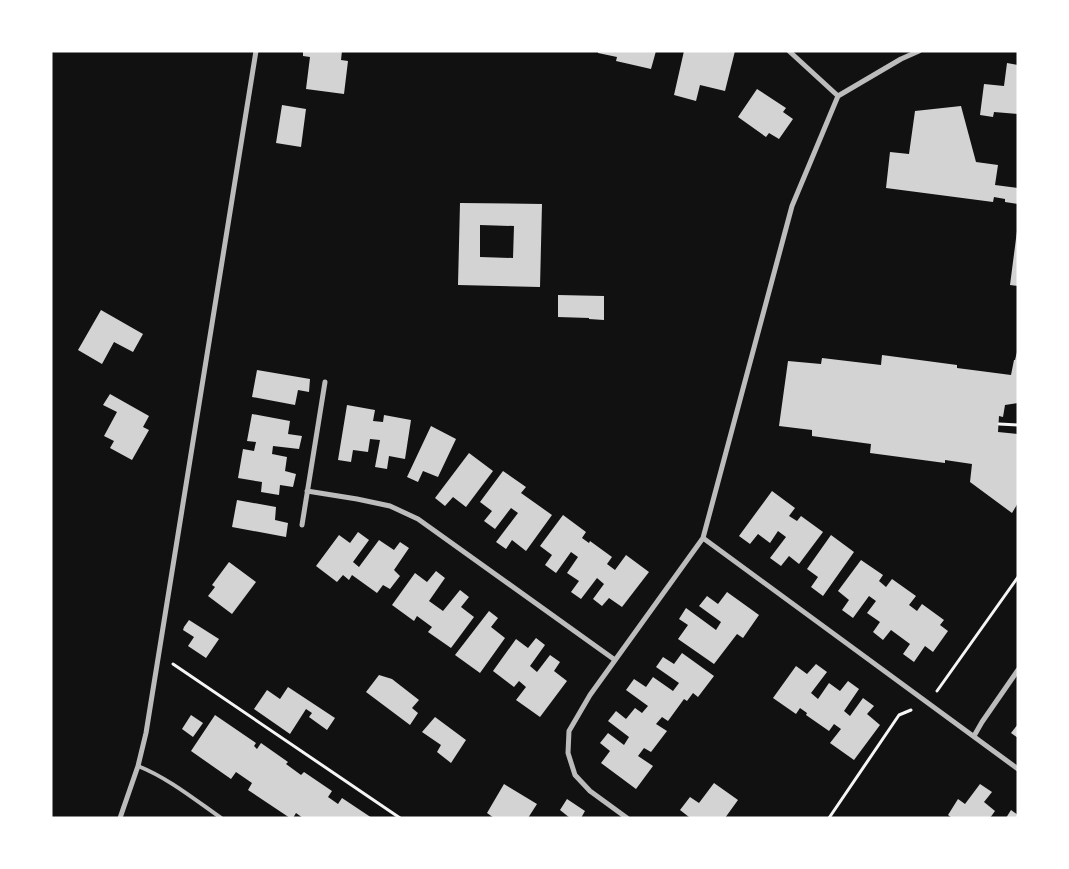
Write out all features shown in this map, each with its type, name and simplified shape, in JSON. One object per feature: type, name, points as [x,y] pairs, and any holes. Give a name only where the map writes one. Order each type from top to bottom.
[{"type":"street","points":[[120,818],[138,766],[146,733],[256,51]]},
{"type":"street","points":[[789,51],[838,96]]},
{"type":"street","points":[[627,818],[590,791],[575,775],[568,753],[569,731],[590,696],[703,538],[792,206],[838,96],[901,59],[919,51]]},
{"type":"street","points":[[302,525],[325,382]]},
{"type":"street","points":[[307,491],[390,506],[418,519],[615,660]]},
{"type":"street","points":[[703,538],[1018,769]]},
{"type":"street","points":[[974,736],[1018,670]]},
{"type":"lane","points":[[138,766],[150,771],[179,789],[221,818]]},
{"type":"path","points":[[999,424],[1018,425]]},
{"type":"path","points":[[829,818],[899,715],[928,703],[1018,577]]},
{"type":"path","points":[[159,654],[400,818]]},
{"type":"building","points":[[303,51],[342,51],[341,60],[348,61],[344,94],[306,89],[310,57],[303,56]]},
{"type":"building","points":[[598,51],[656,51],[651,69],[616,61],[617,57],[598,53]]},
{"type":"building","points":[[684,51],[735,51],[725,91],[700,85],[696,101],[674,95]]},
{"type":"building","points":[[1007,63],[1018,65],[1018,114],[994,112],[993,117],[980,115],[984,84],[1004,86]]},
{"type":"building","points":[[757,89],[786,108],[783,112],[793,119],[779,139],[769,133],[766,137],[738,117]]},
{"type":"building","points":[[282,105],[306,109],[301,147],[276,143]]},
{"type":"building","points":[[961,106],[976,162],[998,165],[995,185],[1018,188],[1018,204],[1005,202],[1005,199],[994,197],[993,202],[886,188],[890,152],[909,154],[915,111]]},
{"type":"building","points":[[460,203],[542,204],[540,287],[458,285]],"holes":[[[480,225],[514,226],[513,258],[480,257]]]},
{"type":"building","points":[[1018,231],[1018,286],[1010,285]]},
{"type":"building","points":[[558,295],[604,296],[604,320],[558,317]]},
{"type":"building","points":[[101,310],[143,334],[133,352],[114,342],[102,364],[78,350]]},
{"type":"building","points":[[1017,352],[1018,403],[1005,405],[1003,417],[999,416],[998,432],[1018,434],[1018,503],[1012,513],[970,482],[972,464],[945,460],[945,463],[870,453],[871,444],[812,436],[812,430],[779,426],[788,361],[821,364],[822,358],[881,365],[882,355],[957,365],[957,368],[1011,375]]},
{"type":"building","points":[[257,370],[310,379],[309,392],[298,390],[295,405],[252,397]]},
{"type":"building","points":[[110,394],[149,416],[143,427],[149,430],[132,460],[110,448],[114,441],[104,436],[117,412],[103,405]]},
{"type":"building","points":[[347,405],[375,410],[373,421],[383,422],[384,415],[411,420],[405,459],[389,456],[387,469],[375,467],[380,440],[370,439],[368,452],[353,450],[351,462],[338,460]]},
{"type":"building","points":[[252,414],[290,421],[288,434],[302,436],[299,449],[273,446],[272,454],[287,457],[285,471],[296,474],[293,487],[280,485],[279,495],[261,492],[262,482],[238,478],[243,449],[254,451],[256,442],[247,441]]},
{"type":"building","points":[[431,426],[456,439],[438,477],[423,471],[418,482],[407,477]]},
{"type":"building","points":[[469,453],[493,471],[466,507],[453,497],[445,506],[435,498]]},
{"type":"building","points":[[503,471],[526,487],[521,493],[552,515],[526,551],[512,540],[506,549],[496,542],[518,513],[511,508],[495,529],[484,521],[492,511],[480,502]]},
{"type":"building","points":[[772,491],[795,508],[789,516],[797,521],[801,516],[823,532],[799,564],[789,556],[781,566],[770,558],[786,537],[778,531],[770,543],[758,534],[750,544],[739,536]]},
{"type":"building","points":[[237,500],[276,507],[275,520],[288,523],[286,537],[232,527]]},
{"type":"building","points":[[563,515],[586,532],[582,538],[589,543],[590,541],[612,557],[607,564],[615,570],[626,555],[649,572],[622,607],[609,598],[602,606],[593,599],[604,584],[597,578],[581,599],[571,592],[579,581],[567,573],[578,557],[571,552],[556,573],[545,565],[552,555],[540,546]]},
{"type":"building","points":[[358,532],[369,540],[353,562],[359,567],[379,540],[394,550],[400,542],[409,548],[394,570],[400,576],[390,589],[383,585],[377,593],[352,575],[349,580],[343,575],[337,582],[316,566],[339,535],[350,543]]},
{"type":"building","points":[[831,535],[854,552],[823,596],[811,587],[818,577],[807,569]]},
{"type":"building","points":[[861,560],[883,575],[879,581],[886,587],[892,579],[916,596],[909,605],[917,611],[922,604],[944,620],[940,625],[948,631],[933,652],[925,646],[914,662],[903,654],[910,644],[891,630],[883,640],[873,632],[880,622],[867,613],[876,601],[869,596],[853,618],[842,610],[849,600],[838,591]]},
{"type":"building","points":[[229,562],[256,582],[232,614],[208,596],[215,587],[212,585]]},
{"type":"building","points":[[436,571],[445,578],[429,601],[443,611],[460,590],[469,597],[461,607],[474,617],[451,648],[428,632],[432,627],[417,616],[414,621],[392,605],[415,573],[427,582]]},
{"type":"building","points":[[727,592],[759,615],[743,638],[737,634],[714,664],[678,639],[688,625],[679,619],[686,608],[716,630],[721,622],[699,606],[707,596],[718,604]]},
{"type":"building","points":[[489,611],[498,618],[491,627],[505,638],[480,673],[455,655]]},
{"type":"building","points":[[189,620],[219,639],[206,658],[188,646],[194,637],[183,630]]},
{"type":"building","points":[[536,638],[545,645],[530,666],[537,672],[550,655],[560,662],[554,671],[567,681],[540,717],[516,700],[526,687],[519,681],[514,687],[493,671],[516,639],[528,648]]},
{"type":"building","points":[[682,653],[714,676],[698,697],[693,693],[687,701],[684,699],[668,721],[662,717],[656,724],[667,731],[651,752],[644,748],[638,756],[653,766],[636,789],[601,763],[610,751],[600,743],[608,733],[624,745],[629,737],[608,721],[616,711],[626,719],[635,708],[642,713],[648,706],[626,690],[634,679],[646,687],[653,677],[673,691],[679,683],[656,667],[663,657],[674,664]]},
{"type":"building","points":[[816,664],[827,672],[811,693],[818,699],[829,683],[840,691],[848,681],[859,689],[844,711],[850,716],[863,698],[874,706],[867,714],[880,725],[854,760],[830,743],[841,729],[834,724],[829,731],[806,715],[807,713],[800,708],[796,714],[773,698],[796,666],[807,674]]},
{"type":"building","points":[[379,675],[392,679],[419,700],[412,708],[418,713],[410,725],[366,692]]},
{"type":"building","points":[[288,687],[335,718],[327,730],[309,717],[312,713],[306,709],[290,734],[254,709],[267,690],[280,699]]},
{"type":"building","points":[[191,715],[203,723],[193,737],[182,729]]},
{"type":"building","points":[[215,715],[256,743],[254,746],[257,749],[261,743],[288,762],[286,764],[301,775],[304,772],[332,791],[328,797],[338,804],[342,798],[372,818],[303,818],[296,813],[293,818],[290,818],[248,790],[252,783],[236,772],[231,779],[191,751]]},
{"type":"building","points":[[435,717],[466,740],[451,763],[437,752],[441,745],[422,732]]},
{"type":"building","points":[[1018,724],[1018,738],[1011,733]]},
{"type":"building","points":[[714,783],[738,800],[725,818],[688,818],[680,810],[690,797],[699,803]]},
{"type":"building","points":[[504,784],[537,804],[528,818],[494,818],[487,813]]},
{"type":"building","points":[[980,784],[992,792],[984,802],[995,811],[990,818],[952,818],[948,815],[958,799],[965,804]]},
{"type":"building","points":[[567,799],[585,811],[581,818],[570,818],[560,810]]},
{"type":"building","points":[[1011,810],[1018,815],[1018,818],[1006,818]]}]
